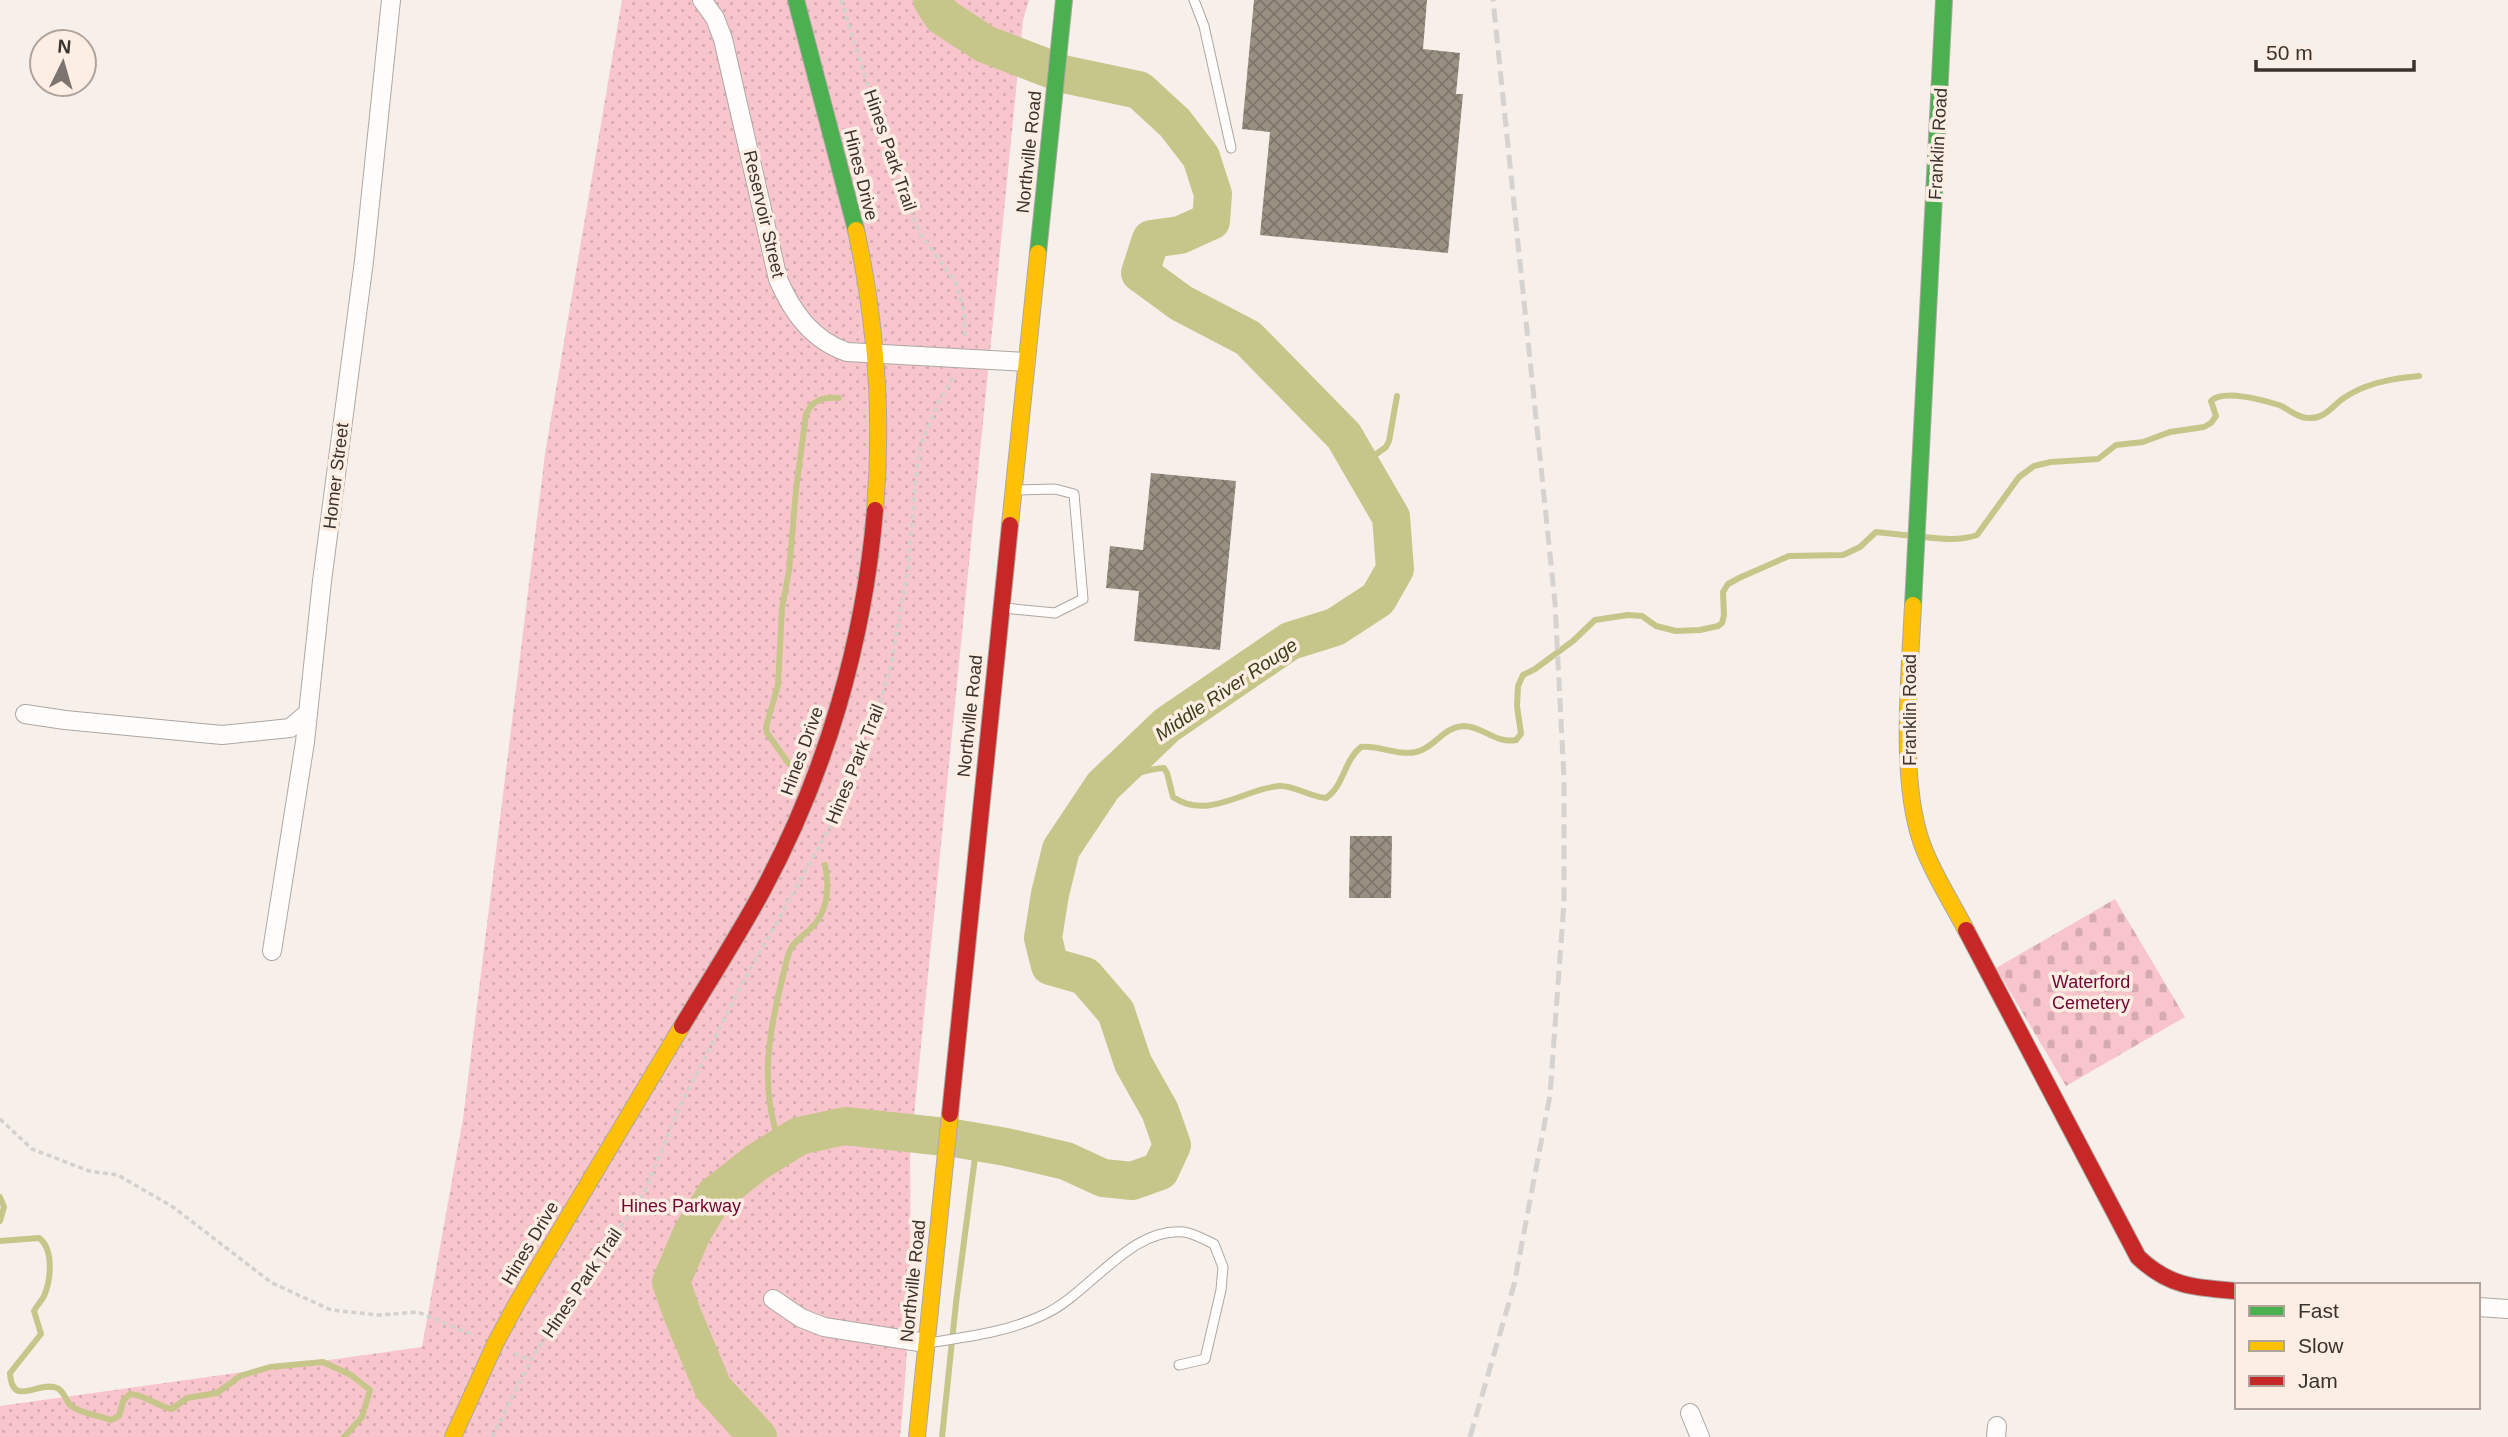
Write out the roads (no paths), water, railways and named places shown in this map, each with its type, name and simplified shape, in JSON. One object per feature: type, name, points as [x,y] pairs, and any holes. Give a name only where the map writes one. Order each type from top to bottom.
[{"type":"street","name":"Homer Street","points":[[272,951],[291,840],[308,713],[322,581],[364,261],[391,0]]},
{"type":"street","name":"Reservoir Street","points":[[702,0],[715,18],[723,39],[778,279],[805,324],[824,342],[847,352],[1026,362]]},
{"type":"street","name":"Hines Drive","points":[[453,1437],[495,1344],[517,1303],[763,890],[797,821],[825,748],[852,658],[870,556],[878,453],[875,353],[866,288],[848,201],[796,0]]},
{"type":"street","name":"Northville Road","points":[[917,1437],[1064,0]]},
{"type":"street","name":"Franklin Road","points":[[1944,0],[1909,691],[1910,791],[1913,815],[1924,850],[2138,1257],[2166,1281],[2178,1285],[2235,1291]]},
{"type":"street","points":[[25,714],[222,735],[290,728],[308,713]]},
{"type":"street","points":[[773,1300],[800,1318],[824,1327],[926,1343]]},
{"type":"street","points":[[2480,1307],[2508,1309]]},
{"type":"street","points":[[1690,1413],[1700,1437]]},
{"type":"lane","points":[[1194,0],[1204,26],[1231,148]]},
{"type":"lane","points":[[1001,608],[1055,613],[1083,599],[1074,494],[1055,489],[1013,491]]},
{"type":"lane","points":[[926,1343],[981,1334],[1045,1315],[1150,1236],[1185,1232],[1214,1244],[1223,1267],[1221,1290],[1205,1359],[1179,1365]]},
{"type":"waterway","name":"Middle River Rouge","points":[[758,1437],[713,1388],[671,1282],[692,1233],[715,1195],[757,1162],[799,1136],[845,1126],[954,1138],[1006,1147],[1066,1161],[1103,1178],[1132,1181],[1160,1171],[1172,1145],[1160,1111],[1133,1063],[1116,1012],[1085,976],[1050,966],[1043,938],[1061,849],[1103,786],[1167,725],[1290,641],[1335,627],[1378,599],[1395,569],[1391,517],[1344,436],[1248,338],[1181,303],[1140,273],[1151,239],[1180,235],[1211,221],[1213,194],[1201,157],[1175,123],[1139,90],[1063,74],[985,44],[942,16],[932,0]]},
{"type":"waterway","points":[[1924,537],[1958,539],[1977,535],[2019,477],[2034,466],[2051,462],[2098,459],[2116,445],[2143,442],[2170,432],[2204,427],[2216,416],[2211,401],[2217,398],[2254,398],[2279,405],[2301,417],[2314,418],[2323,415],[2344,398],[2365,387],[2419,376]]},
{"type":"waterway","points":[[1361,465],[1386,447],[1397,396]]},
{"type":"waterway","points":[[789,764],[767,733],[766,727],[778,685],[782,608],[789,571],[806,414],[812,405],[820,400],[839,398]]},
{"type":"waterway","points":[[1108,781],[1164,768],[1173,797],[1186,804],[1199,806],[1226,802],[1279,786],[1326,798],[1337,787],[1355,752],[1361,747],[1402,753],[1416,752],[1423,750],[1450,730],[1464,726],[1502,740],[1516,740],[1521,734],[1517,706],[1518,686],[1523,675],[1573,641],[1595,620],[1628,615],[1642,616],[1656,626],[1676,631],[1718,626],[1724,615],[1723,592],[1728,584],[1739,578],[1789,556],[1843,555],[1860,547],[1876,532],[1913,536]]},
{"type":"waterway","points":[[781,1147],[774,1127],[768,1086],[772,1026],[791,948],[816,922],[824,908],[827,891],[825,865]]},
{"type":"waterway","points":[[942,1437],[977,1142]]},
{"type":"waterway","points":[[0,1197],[4,1207],[0,1221]]},
{"type":"waterway","points":[[0,1241],[39,1238],[49,1257],[46,1289],[34,1311],[41,1334],[10,1373],[16,1389],[28,1391],[42,1387],[57,1388],[74,1408],[111,1420],[119,1416],[123,1401],[130,1394],[172,1409],[187,1398],[217,1393],[240,1376],[270,1367],[323,1362],[351,1375],[370,1390],[362,1417],[344,1437]]},
{"type":"railway","points":[[1470,1437],[1514,1285],[1550,1095],[1564,902],[1564,779],[1555,603],[1493,0]]},
{"type":"park label","name":"Waterford Cemetery","points":[[2091,992]]},
{"type":"park label","name":"Hines Parkway","points":[[681,1206]]}]
